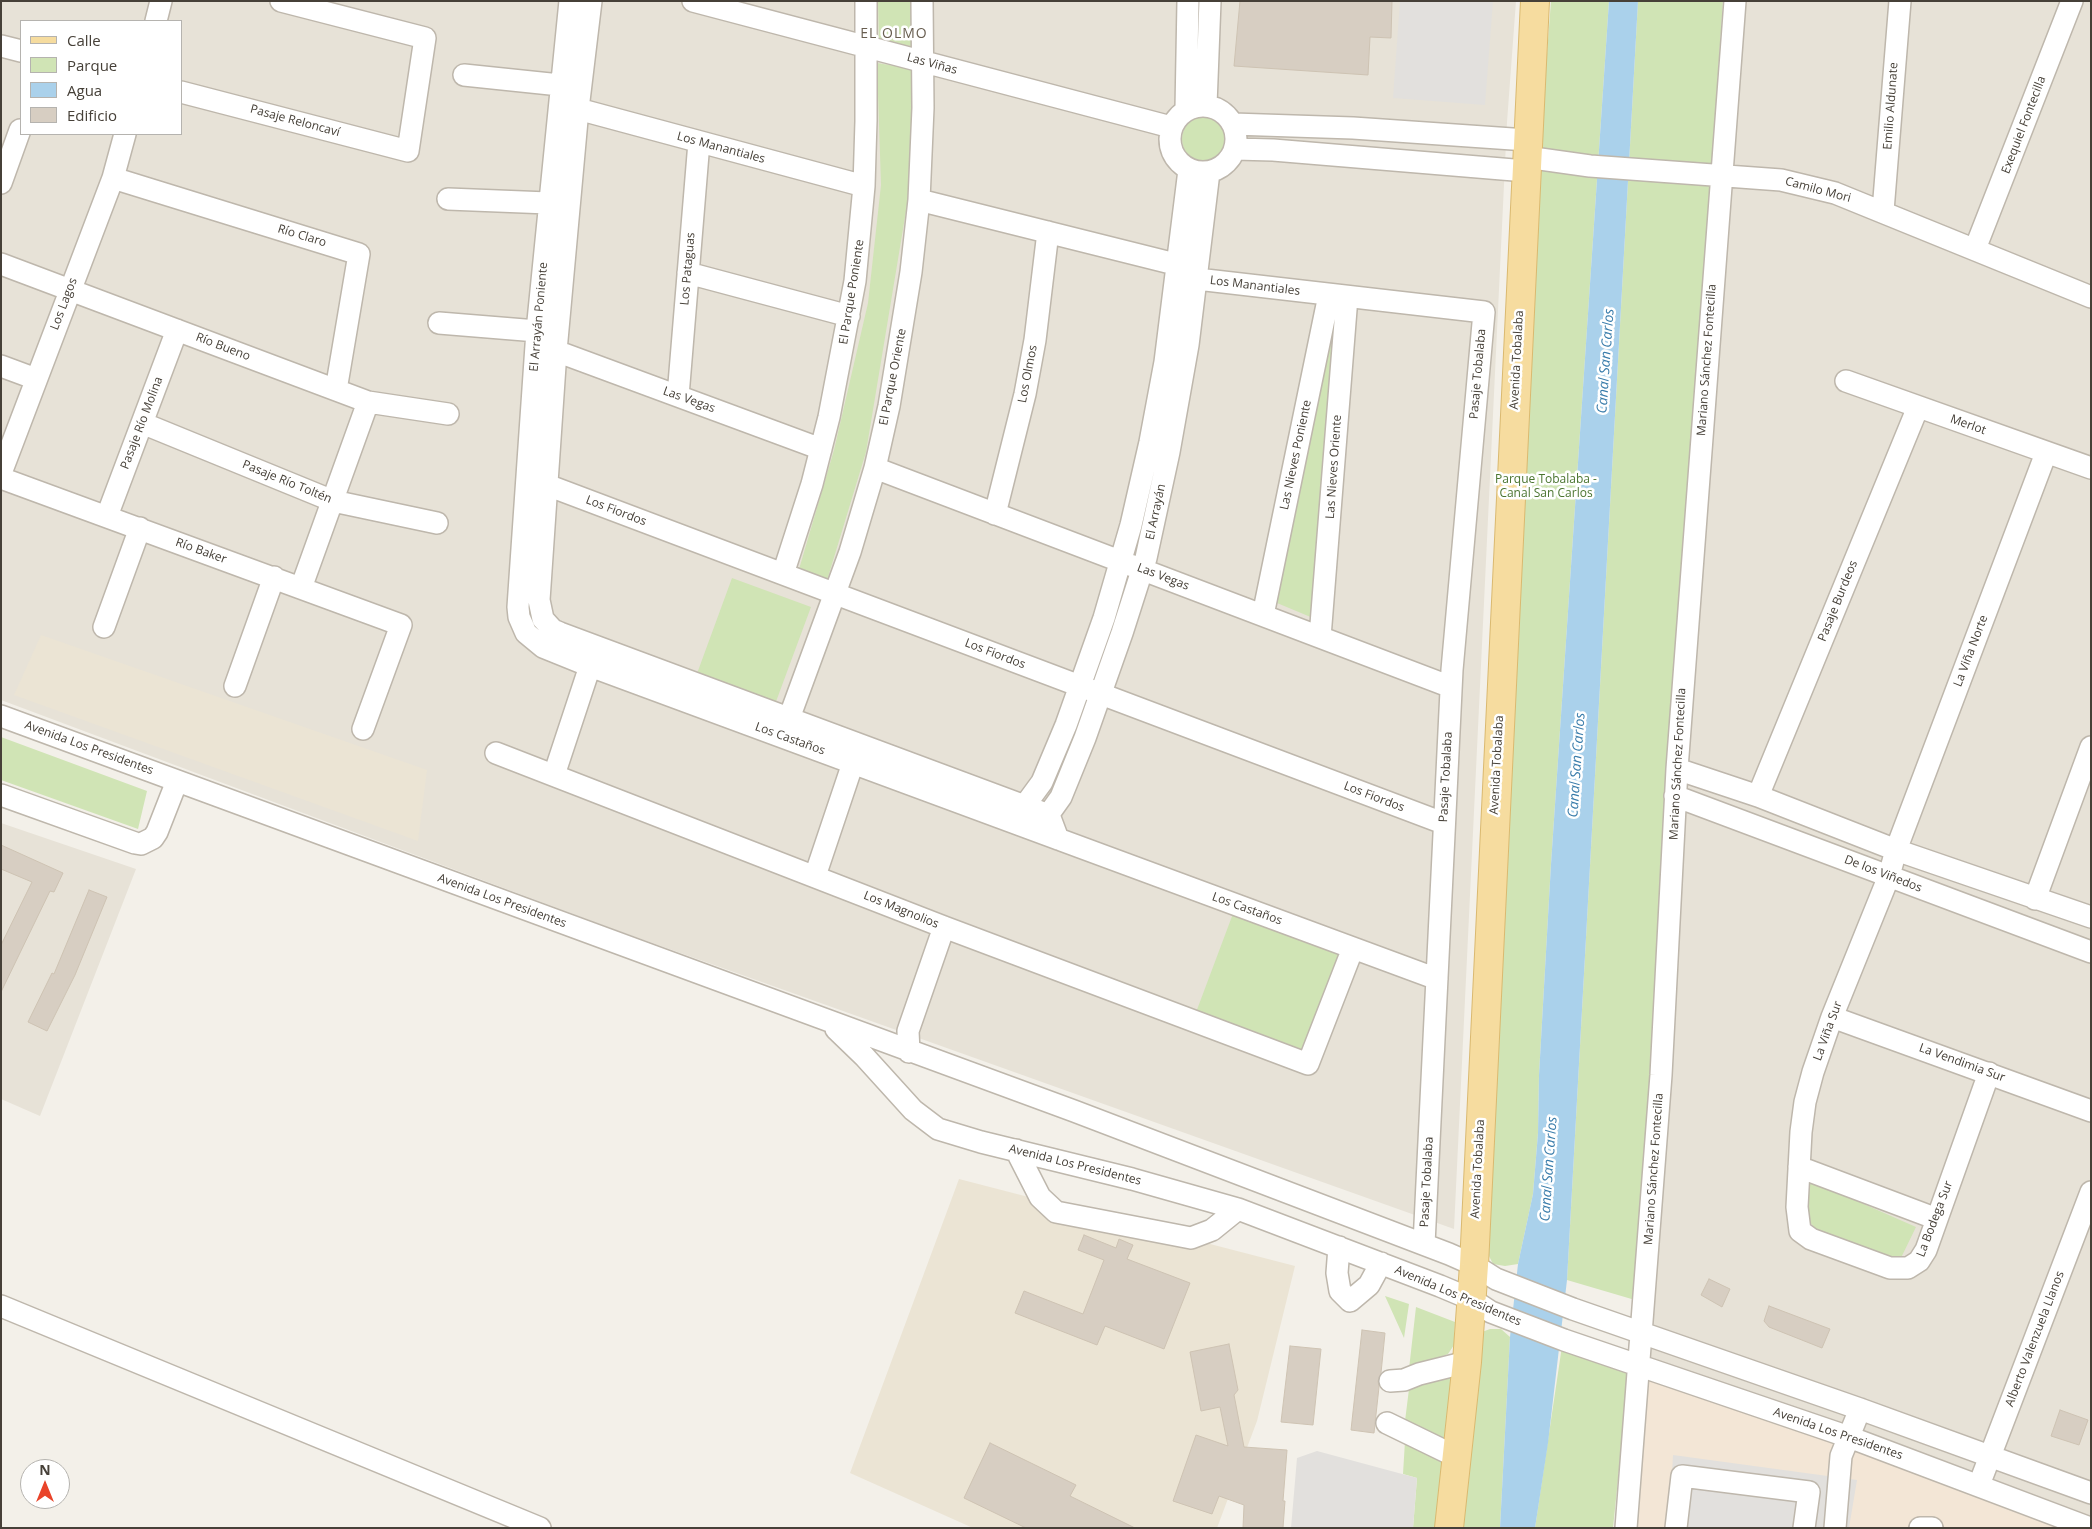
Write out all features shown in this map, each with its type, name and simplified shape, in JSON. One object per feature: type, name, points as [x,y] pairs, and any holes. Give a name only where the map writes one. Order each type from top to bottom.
[{"type":"main road","name":"Avenida Tobalaba","points":[[1449,1528],[1467,1362],[1474,1265],[1526,156],[1535,1]]},
{"type":"street","points":[[156,20],[162,1]]},
{"type":"street","name":"Pasaje Reloncaví","points":[[182,92],[408,151],[425,38],[281,1]]},
{"type":"street","name":"El Arrayán Poniente","points":[[526,633],[519,617],[518,607],[537,331],[548,203],[570,1]]},
{"type":"street","name":"El Arrayán Poniente","points":[[544,620],[539,600],[556,351],[578,110],[591,1]]},
{"type":"street","name":"Las Viñas","points":[[693,1],[1171,128]]},
{"type":"street","name":"El Parque Poniente","points":[[783,574],[821,450],[849,316],[860,246],[864,186],[866,1]]},
{"type":"street","name":"El Parque Oriente","points":[[786,728],[835,594],[875,468],[900,344],[919,200],[922,145],[922,1]]},
{"type":"street","points":[[1188,1],[1196,107]]},
{"type":"street","points":[[1196,107],[1210,1]]},
{"type":"street","name":"Mariano Sánchez Fontecilla","points":[[1626,1528],[1661,1075],[1676,769],[1720,174],[1735,1]]},
{"type":"street","name":"Emilio Aldunate","points":[[1883,211],[1900,1]]},
{"type":"street","name":"Exequiel Fontecilla","points":[[1975,249],[2072,1]]},
{"type":"street","points":[[1,46],[20,51]]},
{"type":"street","points":[[464,75],[560,85]]},
{"type":"street","points":[[1196,107],[1217,108],[1227,115],[1233,124],[1237,136],[1236,149],[1230,160],[1220,168],[1199,171],[1179,162],[1172,152],[1169,140],[1171,128],[1175,120],[1196,107]]},
{"type":"street","name":"Los Manantiales","points":[[578,110],[864,186]]},
{"type":"street","points":[[1233,124],[1353,128],[1408,133],[1526,156]]},
{"type":"street","points":[[1,183],[20,130]]},
{"type":"street","points":[[1405,160],[1408,133]]},
{"type":"street","name":"Los Lagos","points":[[1,473],[113,178],[125,135]]},
{"type":"street","name":"Los Pataguas","points":[[678,396],[699,142]]},
{"type":"street","points":[[1236,149],[1405,160],[1526,156]]},
{"type":"street","name":"Camilo Mori","points":[[1526,156],[1590,166],[1720,174],[1781,180],[1835,193],[2091,297]]},
{"type":"street","name":"El Arrayán","points":[[1019,814],[1042,782],[1080,686],[1121,561],[1140,489],[1160,394],[1179,264],[1199,171]]},
{"type":"street","name":"El Arrayán","points":[[1042,823],[1061,797],[1068,781],[1102,694],[1142,570],[1177,411],[1197,279],[1199,171]]},
{"type":"street","name":"Río Claro","points":[[113,178],[359,254],[336,390]]},
{"type":"street","points":[[448,199],[548,203]]},
{"type":"street","name":"Los Manantiales","points":[[919,200],[1179,264],[1197,279],[1484,312]]},
{"type":"street","name":"Los Olmos","points":[[995,514],[1025,394],[1035,340],[1048,232]]},
{"type":"street","name":"Río Bueno","points":[[1,264],[368,402],[448,414]]},
{"type":"street","points":[[688,273],[849,316]]},
{"type":"street","name":"Las Nieves Poniente","points":[[1263,616],[1338,296]]},
{"type":"street","name":"Las Nieves Oriente","points":[[1320,637],[1338,296]]},
{"type":"street","name":"Pasaje Tobalaba","points":[[1424,1244],[1451,687],[1484,312]]},
{"type":"street","points":[[439,323],[537,331]]},
{"type":"street","name":"Pasaje Río Molina","points":[[107,516],[177,330]]},
{"type":"street","name":"Las Vegas","points":[[556,351],[821,450]]},
{"type":"street","points":[[1,366],[36,379]]},
{"type":"street","name":"Merlot","points":[[1846,381],[2091,468]]},
{"type":"street","points":[[302,588],[368,402]]},
{"type":"street","name":"Pasaje Burdeos","points":[[1758,796],[1918,407]]},
{"type":"street","name":"Pasaje Río Toltén","points":[[142,423],[333,501],[437,524]]},
{"type":"street","name":"La Viña Norte","points":[[1896,850],[2046,452]]},
{"type":"street","name":"Las Vegas","points":[[875,468],[1451,687]]},
{"type":"street","name":"Río Baker","points":[[1,478],[401,625],[363,729]]},
{"type":"street","name":"Los Fiordos","points":[[547,485],[1443,823]]},
{"type":"street","points":[[104,627],[140,528]]},
{"type":"street","points":[[235,686],[274,577]]},
{"type":"street","name":"Los Castaños","points":[[544,620],[560,633],[786,728],[1042,823],[1058,839],[1437,979]]},
{"type":"street","name":"Los Castaños","points":[[526,633],[543,647],[590,666],[786,728]]},
{"type":"street","points":[[554,775],[590,666]]},
{"type":"street","name":"Avenida Los Presidentes","points":[[1,716],[909,1052],[1034,1096],[1424,1244],[1474,1265],[1503,1281],[1573,1309],[1860,1409],[2091,1493]]},
{"type":"street","points":[[2035,899],[2091,747]]},
{"type":"street","name":"Los Magnolios","points":[[496,753],[944,927],[1308,1064],[1353,948]]},
{"type":"street","points":[[815,876],[856,754]]},
{"type":"street","points":[[1676,769],[1758,796],[1896,850],[2091,917]]},
{"type":"street","points":[[1,795],[141,844],[153,838],[157,832],[177,781]]},
{"type":"street","name":"De los Viñedos","points":[[1675,796],[2091,952]]},
{"type":"street","name":"La Viña Sur","points":[[1798,1220],[1801,1132],[1809,1087],[1832,1017],[1889,876],[1896,850]]},
{"type":"street","points":[[889,1084],[889,1074],[894,1063],[909,1052],[908,1031],[944,927]]},
{"type":"street","name":"La Vendimia Sur","points":[[1832,1017],[2091,1110]]},
{"type":"street","name":"Avenida Los Presidentes","points":[[826,1020],[855,1046],[912,1110],[938,1129],[1132,1179],[1238,1210],[1308,1234],[1471,1299],[1497,1314],[1564,1340],[1849,1437],[2090,1528]]},
{"type":"street","name":"La Bodega Sur","points":[[1798,1220],[1800,1230],[1811,1239],[1890,1268],[1902,1270],[1913,1266],[1923,1256],[1989,1073]]},
{"type":"street","points":[[1016,1150],[1040,1197],[1056,1212],[1191,1238],[1212,1230],[1238,1210]]},
{"type":"street","points":[[1799,1167],[1937,1219]]},
{"type":"street","name":"Alberto Valenzuela Llanos","points":[[1979,1486],[2091,1192]]},
{"type":"street","points":[[1308,1234],[1315,1230],[1321,1222],[1319,1204]]},
{"type":"street","points":[[1377,1227],[1370,1228],[1360,1235],[1356,1243],[1348,1250],[1336,1273],[1340,1290],[1350,1301],[1369,1285],[1382,1263]]},
{"type":"street","points":[[1,1306],[540,1528]]},
{"type":"street","points":[[1390,1381],[1404,1380],[1419,1374],[1467,1362]]},
{"type":"street","points":[[1835,1528],[1842,1456],[1860,1409]]},
{"type":"street","points":[[1387,1423],[1457,1457]]},
{"type":"street","points":[[1676,1528],[1682,1476],[1808,1492],[1804,1528]]},
{"type":"street","points":[[1920,1528],[1932,1528]]},
{"type":"shaded area","points":[[1,1],[1516,1],[1507,122],[1454,1229],[616,930],[1,700]]},
{"type":"shaded area","points":[[1400,1],[1493,1],[1485,105],[1393,98]]},
{"type":"shaded area","points":[[1723,1],[2091,1],[2091,1528],[2059,1528],[1849,1449],[1629,1372]]},
{"type":"shaded area","points":[[41,635],[427,770],[418,841],[14,695]]},
{"type":"shaded area","points":[[1,823],[136,869],[40,1116],[1,1099]]},
{"type":"shaded area","points":[[959,1179],[1295,1266],[1257,1421],[1217,1528],[973,1528],[850,1473]]},
{"type":"shaded area","points":[[1649,1379],[1849,1449],[2059,1528],[1635,1528]]},
{"type":"shaded area","points":[[1317,1451],[1417,1478],[1413,1528],[1291,1528],[1297,1458]]},
{"type":"shaded area","points":[[1673,1455],[1857,1480],[1849,1528],[1669,1528]]},
{"type":"green space","points":[[878,1],[911,1],[911,46],[879,43]]},
{"type":"green space","name":"Parque Tobalaba - Canal San Carlos","points":[[1551,1],[1609,1],[1551,864],[1539,1075],[1538,1133],[1533,1194],[1518,1264],[1505,1266],[1493,1264],[1487,1252],[1528,304]]},
{"type":"green space","points":[[1638,1],[1723,1],[1669,790],[1656,1075],[1635,1300],[1567,1280]]},
{"type":"green space","points":[[877,63],[914,69],[908,199],[866,452],[825,587],[797,576],[834,450],[868,303],[881,185]]},
{"type":"green space","points":[[1210,116],[1222,122],[1227,130],[1227,148],[1222,156],[1214,161],[1200,162],[1188,156],[1183,148],[1182,134],[1188,122],[1196,117]]},
{"type":"green space","points":[[1336,305],[1313,618],[1277,603]]},
{"type":"green space","points":[[732,578],[811,607],[774,707],[695,679]]},
{"type":"green space","points":[[1,737],[147,791],[138,829],[1,780]]},
{"type":"green space","points":[[1234,911],[1342,951],[1303,1055],[1195,1015]]},
{"type":"green space","points":[[1809,1180],[1916,1227],[1899,1262],[1818,1231],[1806,1218]]},
{"type":"green space","points":[[1385,1296],[1409,1304],[1404,1338]]},
{"type":"green space","points":[[1416,1307],[1455,1322],[1454,1345],[1448,1354],[1409,1369]]},
{"type":"green space","points":[[1490,1329],[1501,1329],[1510,1337],[1500,1528],[1458,1528],[1482,1332]]},
{"type":"green space","points":[[1562,1346],[1629,1372],[1613,1528],[1535,1528]]},
{"type":"green space","points":[[1451,1373],[1446,1443],[1405,1421],[1409,1389]]},
{"type":"green space","points":[[1405,1441],[1440,1459],[1444,1467],[1438,1528],[1413,1528],[1417,1478],[1403,1474]]},
{"type":"water","name":"Canal San Carlos","points":[[1609,1],[1638,1],[1567,1280],[1548,1443],[1535,1528],[1500,1528],[1510,1337],[1518,1264],[1533,1194],[1538,1133],[1539,1075],[1551,864]]},
{"type":"building","points":[[1240,1],[1392,1],[1391,38],[1370,37],[1368,75],[1234,66]]},
{"type":"building","points":[[1,845],[63,873],[54,892],[50,891],[1,992],[1,945],[32,882],[1,869]]},
{"type":"building","points":[[89,890],[107,897],[75,975],[47,1031],[28,1022],[52,973],[54,974]]},
{"type":"building","points":[[1084,1235],[1116,1248],[1119,1239],[1133,1245],[1127,1259],[1190,1283],[1164,1349],[1105,1326],[1097,1345],[1015,1313],[1024,1291],[1083,1314],[1104,1260],[1078,1250]]},
{"type":"building","points":[[1709,1279],[1730,1289],[1722,1307],[1701,1295]]},
{"type":"building","points":[[1769,1306],[1830,1329],[1822,1348],[1769,1327],[1764,1321]]},
{"type":"building","points":[[1362,1330],[1385,1333],[1381,1373],[1378,1381],[1374,1433],[1351,1430]]},
{"type":"building","points":[[1229,1344],[1238,1390],[1234,1395],[1244,1447],[1287,1450],[1283,1528],[1243,1528],[1244,1505],[1219,1496],[1212,1514],[1173,1501],[1196,1435],[1228,1446],[1220,1407],[1201,1411],[1190,1352]]},
{"type":"building","points":[[1290,1346],[1321,1349],[1313,1425],[1281,1422]]},
{"type":"building","points":[[2060,1410],[2088,1420],[2079,1445],[2051,1436]]},
{"type":"building","points":[[990,1443],[1076,1485],[1070,1496],[1135,1528],[1026,1528],[964,1498]]},
{"type":"district","name":"EL OLMO","points":[[894,34]]}]
